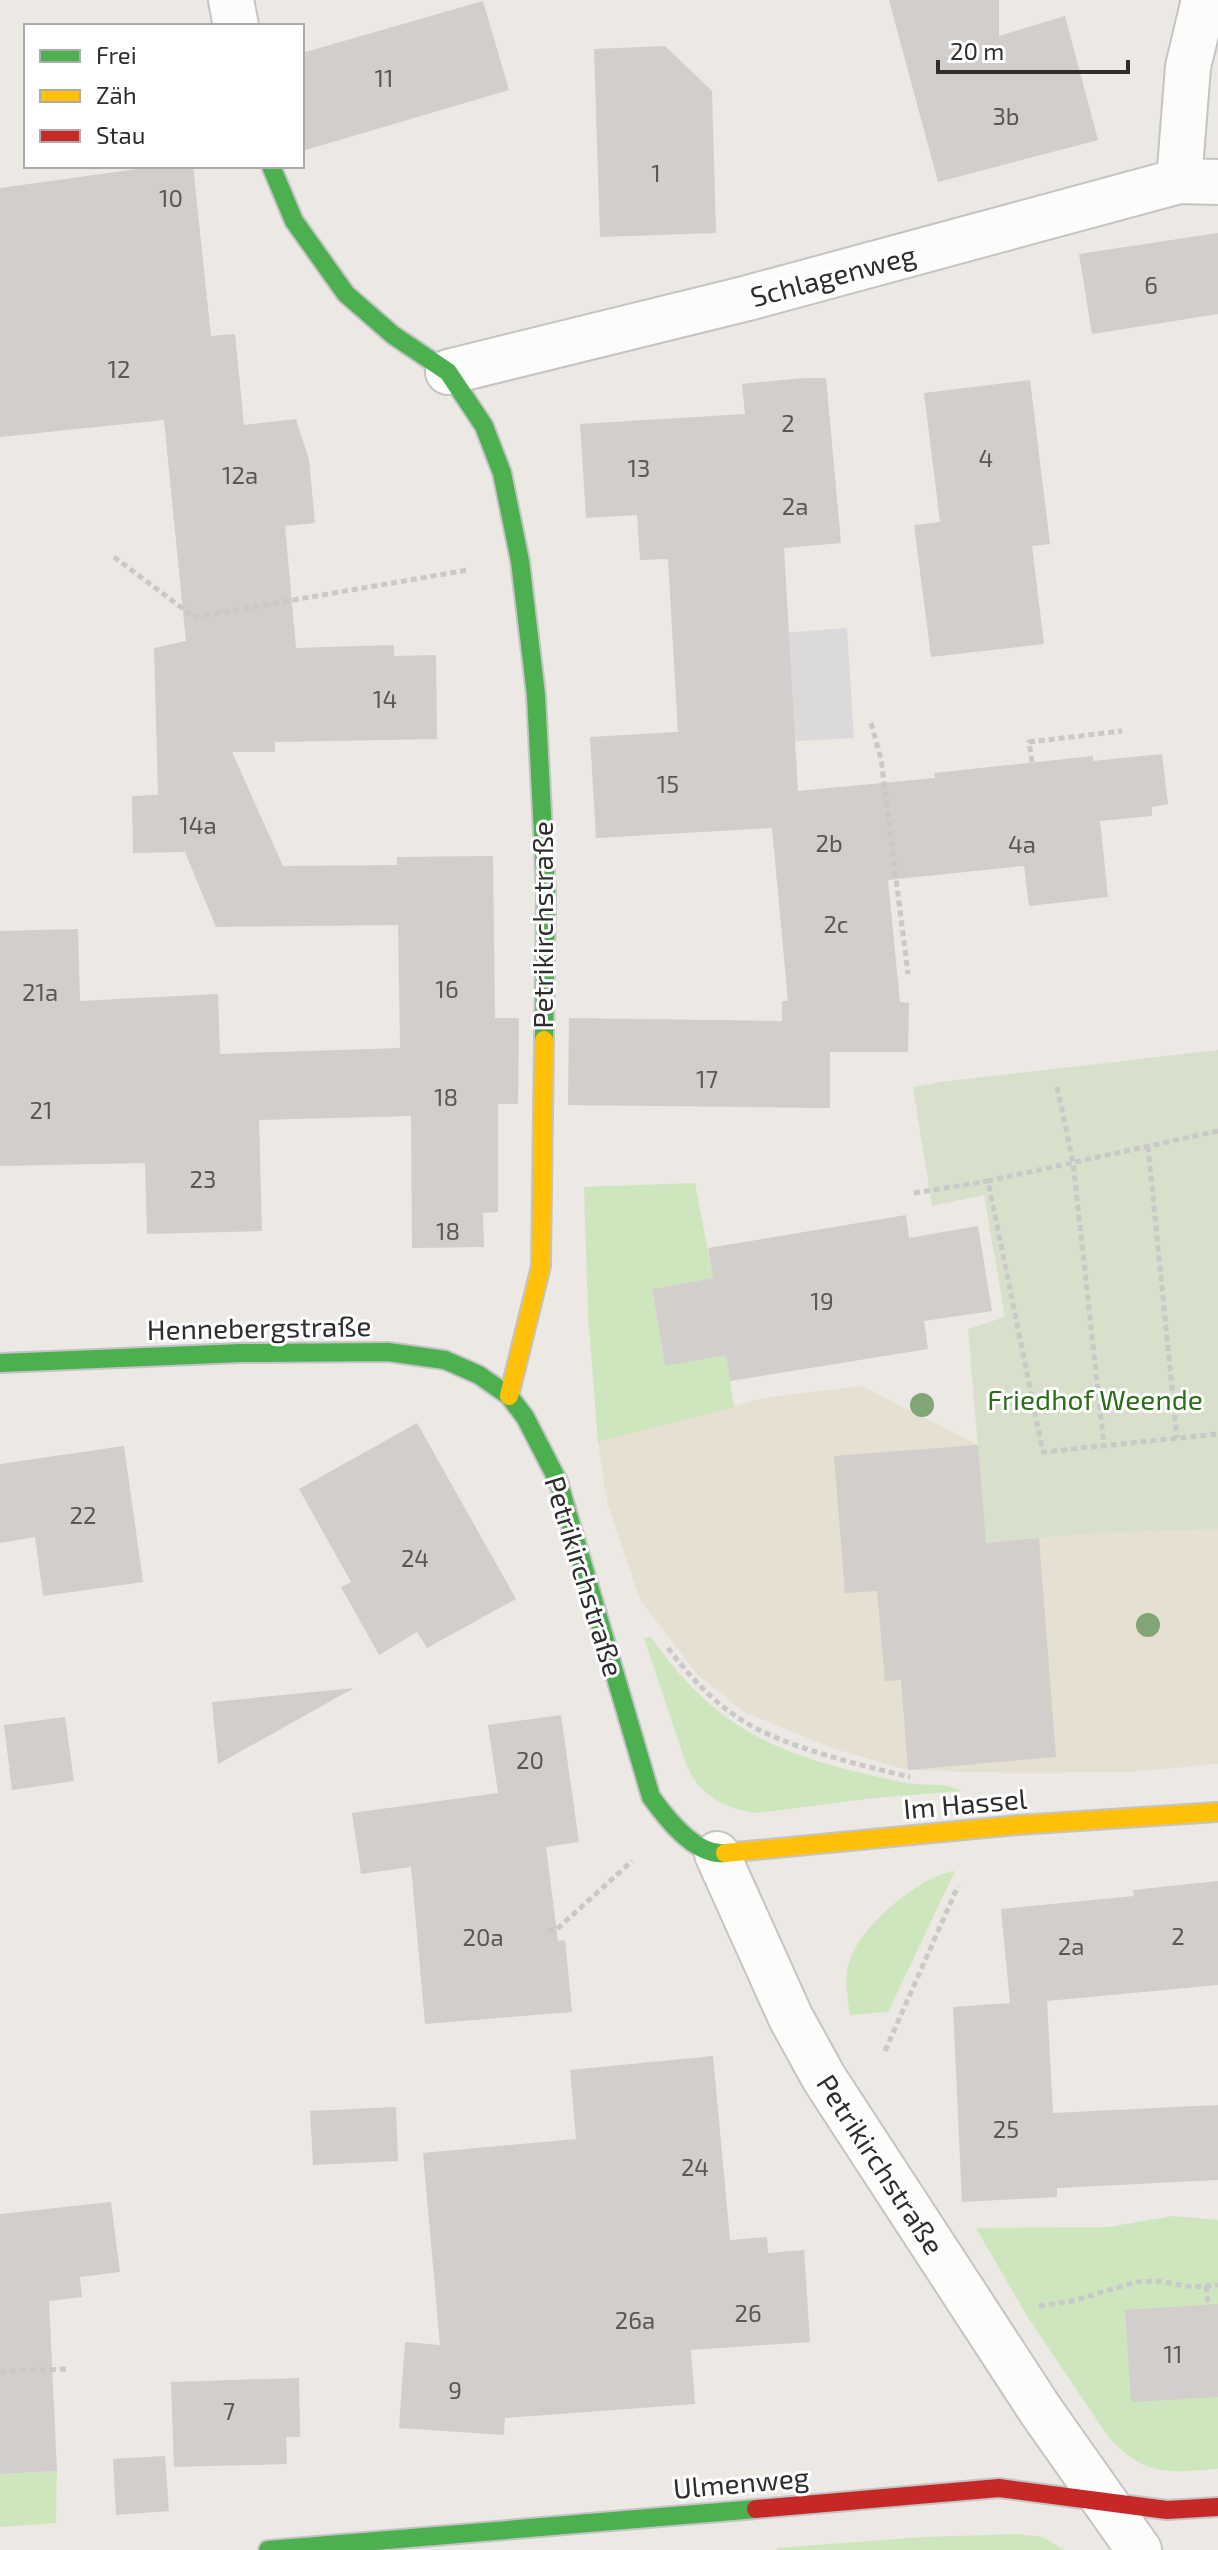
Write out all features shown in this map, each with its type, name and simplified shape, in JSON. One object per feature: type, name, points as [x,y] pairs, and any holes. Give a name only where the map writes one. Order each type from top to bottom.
[{"type":"street","points":[[231,0],[236,24]]},
{"type":"street","points":[[1198,182],[1188,67],[1204,0]]},
{"type":"street","name":"Petrikirchstraße","points":[[272,168],[294,221],[346,294],[393,335],[448,372],[484,426],[502,473],[520,561],[536,695],[546,892],[541,1266],[509,1396],[525,1417],[558,1481],[651,1797],[671,1825],[693,1844],[717,1854],[791,2018],[824,2078],[1041,2411],[1139,2550]]},
{"type":"street","name":"Schlagenweg","points":[[448,372],[1198,182]]},
{"type":"street","name":"Hennebergstraße","points":[[0,1363],[241,1353],[388,1352],[445,1360],[479,1375],[509,1396]]},
{"type":"street","name":"Im Hassel","points":[[717,1854],[1018,1825],[1218,1812]]},
{"type":"street","name":"Ulmenweg","points":[[268,2550],[999,2488],[1167,2510],[1218,2507]]},
{"type":"path","points":[[114,557],[194,617],[520,561]]},
{"type":"path","points":[[871,723],[881,759],[908,974]]},
{"type":"path","points":[[1032,762],[1029,742],[1122,731]]},
{"type":"path","points":[[1057,1087],[1073,1162],[1104,1446]]},
{"type":"path","points":[[914,1193],[988,1181],[1218,1131]]},
{"type":"path","points":[[1148,1146],[1177,1438]]},
{"type":"path","points":[[988,1181],[1043,1452],[1218,1434]]},
{"type":"path","points":[[548,1931],[556,1930],[671,1825]]},
{"type":"path","points":[[978,2315],[1072,2301],[1136,2282],[1158,2281],[1192,2287],[1218,2285]]},
{"type":"path","points":[[1206,2286],[1208,2304]]},
{"type":"path","points":[[0,2372],[66,2369]]},
{"type":"shaded area","points":[[847,628],[854,738],[741,744],[736,636]]},
{"type":"shaded area","points":[[862,1386],[978,1445],[986,1543],[1096,1533],[1218,1529],[1218,1764],[1129,1772],[908,1770],[835,1749],[744,1712],[697,1674],[640,1600],[607,1502],[598,1442],[769,1397]]},
{"type":"green space","name":"Friedhof Weende","points":[[1218,1050],[1218,1529],[1096,1533],[986,1543],[968,1329],[1005,1317],[984,1195],[932,1206],[913,1087]]},
{"type":"green space","points":[[695,1183],[713,1278],[652,1289],[665,1365],[726,1355],[734,1407],[598,1442],[588,1315],[584,1187]]},
{"type":"green space","points":[[651,1637],[699,1694],[724,1716],[751,1733],[811,1759],[845,1769],[961,1791],[874,1798],[758,1813],[724,1804],[698,1785],[686,1764],[644,1638]]},
{"type":"green space","points":[[955,1871],[888,2012],[850,2015],[848,1967],[856,1946],[866,1932],[909,1892],[925,1882]]},
{"type":"green space","points":[[1173,2216],[1218,2220],[1218,2469],[1159,2470],[1135,2460],[1109,2438],[1027,2316],[976,2228],[1108,2227]]},
{"type":"green space","points":[[57,2471],[56,2523],[0,2527],[0,2474]]},
{"type":"green space","points":[[1018,2534],[1043,2537],[1064,2550],[776,2548],[924,2537]]},
{"type":"building","points":[[889,0],[999,0],[999,36],[1065,16],[1098,140],[938,182]]},
{"type":"building","points":[[483,1],[509,90],[304,150],[304,52]]},
{"type":"building","points":[[665,46],[712,91],[716,233],[600,237],[594,49]]},
{"type":"building","points":[[145,168],[193,168],[211,336],[235,334],[244,425],[296,419],[309,460],[315,523],[285,526],[296,648],[394,645],[394,656],[436,655],[437,739],[275,742],[275,752],[232,752],[283,866],[397,865],[397,857],[493,856],[495,1018],[519,1018],[518,1104],[498,1104],[498,1212],[483,1213],[484,1247],[412,1248],[411,1116],[259,1120],[262,1231],[147,1234],[145,1163],[0,1166],[0,931],[78,929],[80,1001],[218,994],[220,1054],[400,1048],[398,925],[216,927],[185,852],[133,853],[132,796],[158,795],[154,648],[186,641],[164,420],[0,437],[0,188]]},
{"type":"building","points":[[1218,233],[1218,314],[1092,334],[1079,254]]},
{"type":"building","points":[[826,378],[841,543],[784,548],[798,791],[935,778],[934,773],[1093,756],[1093,761],[1162,754],[1168,804],[1152,807],[1152,816],[1100,821],[1108,897],[1029,906],[1024,866],[888,880],[900,1002],[909,1003],[908,1052],[830,1052],[830,1108],[568,1105],[569,1018],[782,1021],[782,1001],[788,1001],[772,828],[596,838],[590,737],[678,732],[668,559],[640,560],[637,515],[586,518],[580,424],[745,414],[742,384]]},
{"type":"building","points":[[1030,380],[1050,544],[1032,546],[1044,644],[931,657],[914,525],[940,522],[924,393]]},
{"type":"building","points":[[906,1215],[909,1238],[978,1226],[992,1311],[924,1321],[928,1349],[730,1381],[726,1355],[665,1366],[652,1289],[713,1278],[708,1248]]},
{"type":"building","points":[[417,1423],[516,1599],[427,1648],[417,1632],[379,1655],[341,1587],[351,1582],[299,1489]]},
{"type":"building","points":[[978,1445],[986,1543],[1039,1538],[1056,1757],[908,1770],[901,1680],[885,1681],[877,1591],[845,1593],[834,1456]]},
{"type":"building","points":[[124,1446],[143,1582],[43,1596],[35,1537],[0,1543],[0,1464]]},
{"type":"building","points":[[354,1688],[218,1764],[212,1702]]},
{"type":"building","points":[[561,1715],[579,1842],[546,1847],[558,1941],[565,1940],[572,2012],[425,2024],[411,1867],[361,1874],[352,1813],[498,1793],[488,1725]]},
{"type":"building","points":[[65,1717],[74,1781],[12,1790],[4,1725]]},
{"type":"building","points":[[1218,1881],[1218,1985],[1047,2001],[1053,2113],[1218,2105],[1218,2180],[1057,2188],[1057,2197],[962,2202],[953,2007],[1010,2003],[1001,1909],[1134,1896],[1133,1890]]},
{"type":"building","points":[[713,2056],[730,2240],[767,2237],[768,2253],[804,2250],[810,2342],[691,2350],[695,2404],[505,2418],[504,2435],[399,2428],[405,2342],[440,2345],[423,2153],[576,2139],[570,2070]]},
{"type":"building","points":[[396,2107],[398,2161],[313,2165],[310,2111]]},
{"type":"building","points":[[111,2202],[120,2272],[80,2277],[82,2297],[49,2301],[57,2471],[0,2474],[0,2214]]},
{"type":"building","points":[[1218,2304],[1218,2397],[1131,2402],[1125,2310]]},
{"type":"building","points":[[299,2378],[300,2437],[286,2437],[287,2464],[174,2467],[171,2382]]},
{"type":"building","points":[[165,2456],[169,2511],[116,2515],[113,2459]]},
{"type":"traffic: fast","points":[[272,168],[294,221],[346,294],[393,335],[448,372],[484,426],[502,473],[520,561],[536,695],[546,892],[544,1040]]},
{"type":"traffic: fast","points":[[0,1363],[241,1353],[388,1352],[445,1360],[479,1375],[509,1396],[525,1417],[558,1481],[651,1797],[673,1825],[692,1842],[714,1852],[725,1853]]},
{"type":"traffic: fast","points":[[268,2550],[756,2509]]},
{"type":"traffic: slow","points":[[509,1396],[541,1266],[544,1040]]},
{"type":"traffic: slow","points":[[725,1853],[1018,1825],[1218,1812]]},
{"type":"traffic: jam","points":[[756,2509],[999,2488],[1167,2510],[1218,2507]]}]
